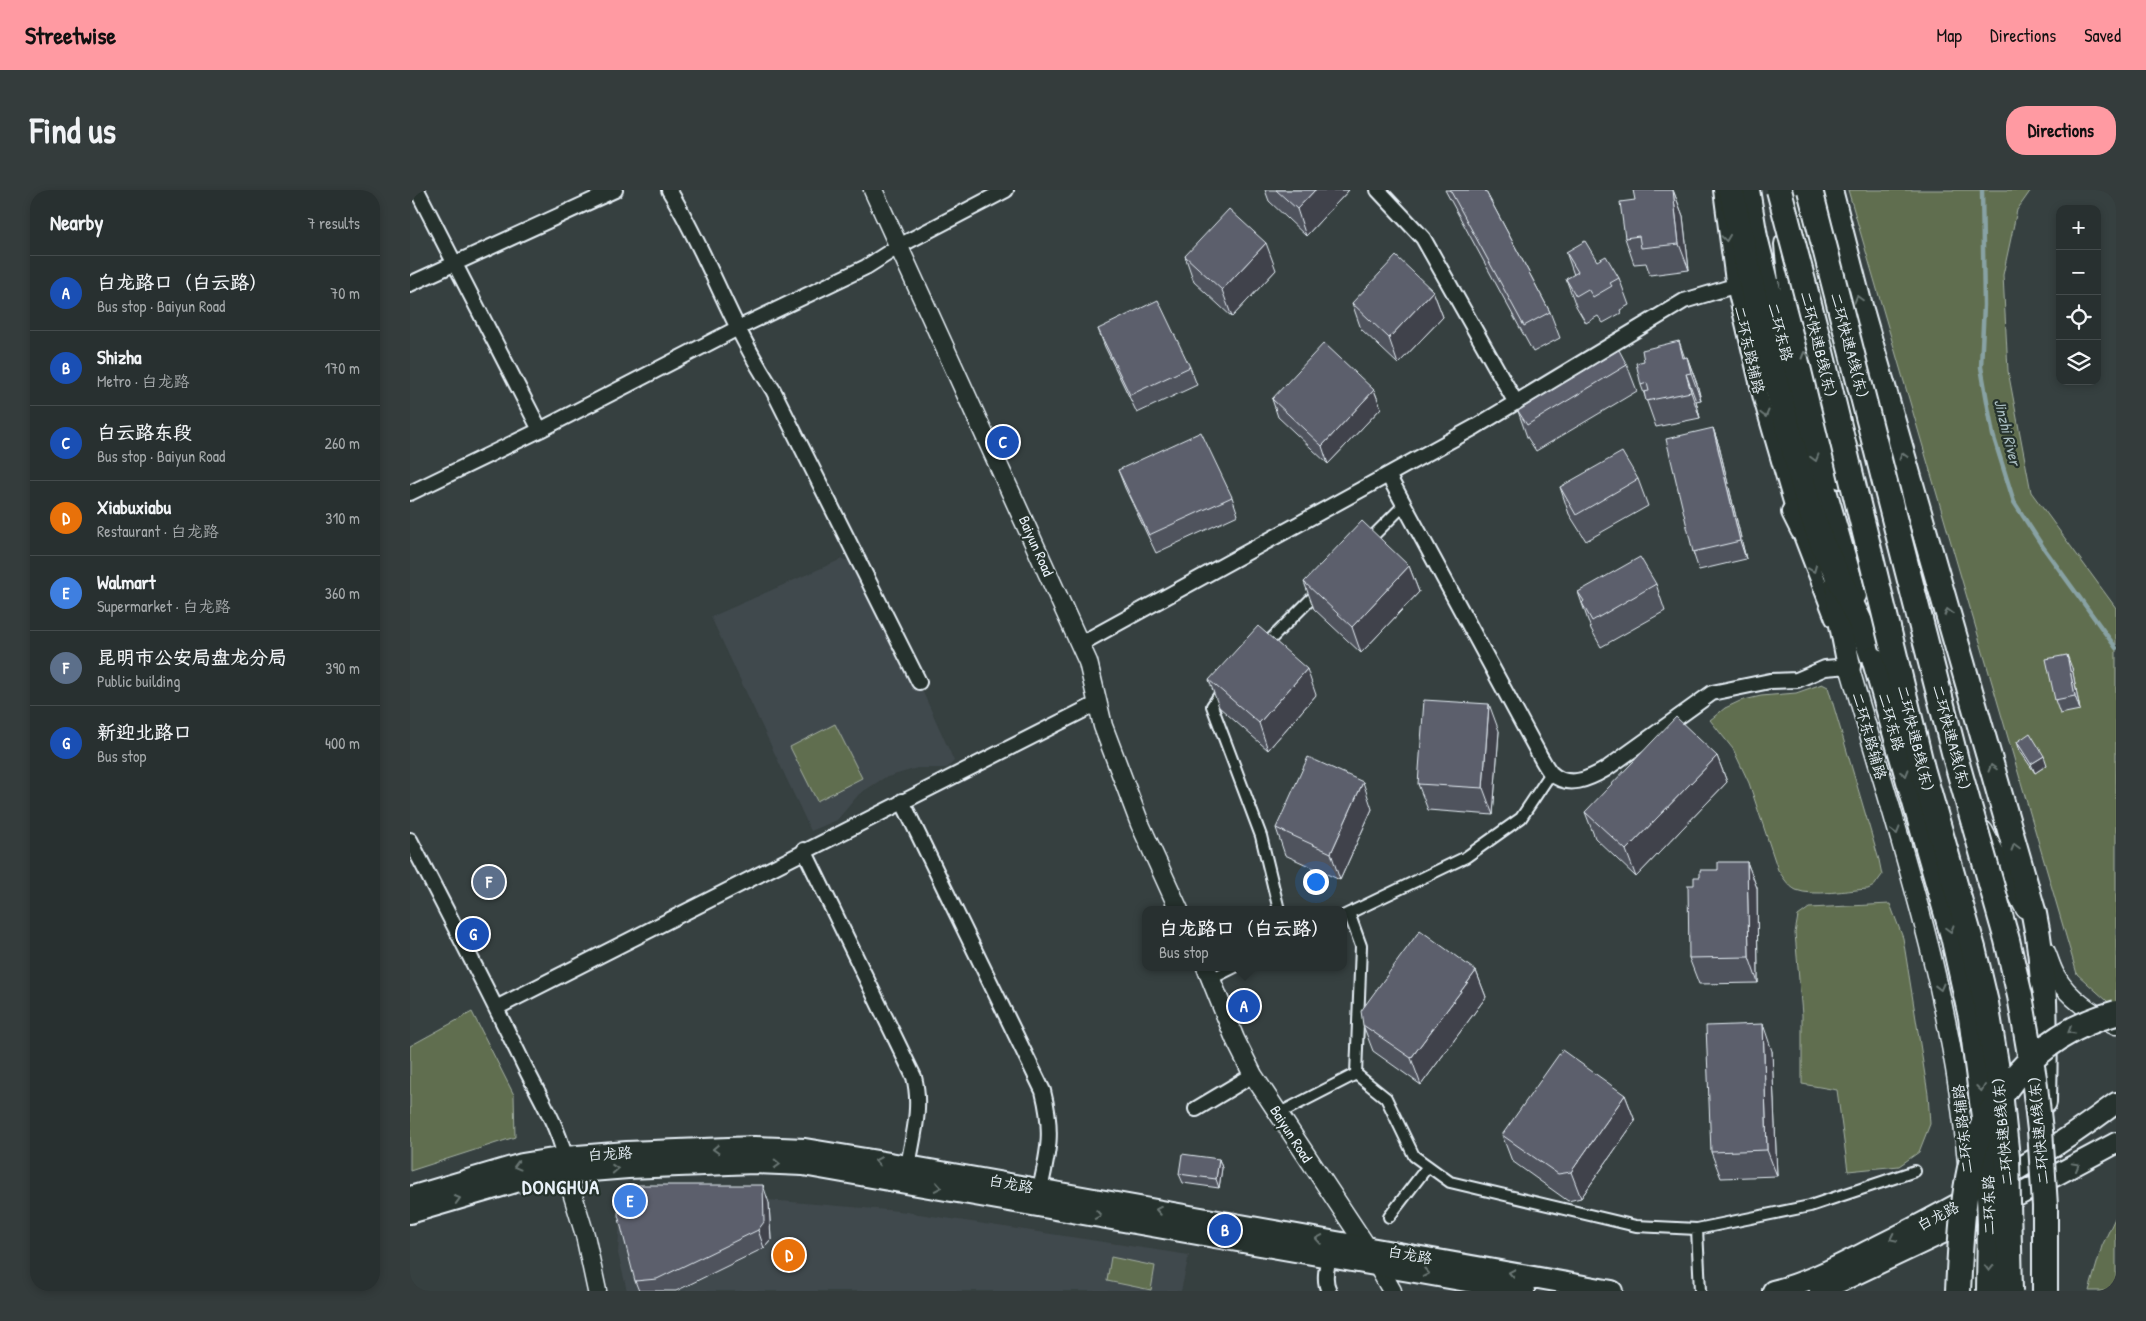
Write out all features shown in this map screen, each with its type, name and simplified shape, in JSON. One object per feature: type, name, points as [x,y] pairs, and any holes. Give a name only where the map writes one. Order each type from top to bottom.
[{"type":"highway","points":[[1731,190],[1760,323],[1810,510],[1836,573],[1859,619],[1882,656]]},
{"type":"highway","name":"二环快速B线(东)","points":[[1778,190],[1814,323],[1922,768],[1973,948],[1986,1002],[1999,1082],[2007,1158],[2009,1291]]},
{"type":"highway","name":"二环快速A线(东)","points":[[1811,190],[1956,760],[2014,968],[2033,1069],[2042,1151],[2046,1291]]},
{"type":"highway","points":[[1830,190],[1852,278],[2006,815],[2038,935],[2044,1026],[2042,1151]]},
{"type":"highway","points":[[1958,1291],[1963,1213],[1972,1164],[1983,1124],[2022,1067],[2051,1043],[2082,1025],[2116,1013]]},
{"type":"main road","name":"二环东路","points":[[1748,190],[1769,291],[1829,506],[1882,656],[1970,932],[1989,1014],[1996,1055],[2005,1139],[2009,1291]]},
{"type":"main road","name":"二环东路","points":[[1783,190],[1788,270],[1799,332],[1952,936],[1970,1017],[1986,1140],[1990,1224],[1988,1291]]},
{"type":"main road","points":[[1794,190],[1812,246],[1819,277]]},
{"type":"main road","points":[[1829,506],[1834,532],[1840,621],[1849,666]]},
{"type":"main road","points":[[1793,512],[1808,538],[1836,573]]},
{"type":"main road","name":"白龙路","points":[[1773,1291],[1788,1288],[1824,1272],[1969,1199],[2116,1103]]},
{"type":"main road","name":"白龙路","points":[[1820,1291],[2044,1183],[2116,1143]]},
{"type":"main road","name":"白龙路","points":[[410,1213],[526,1179],[566,1165],[627,1152],[754,1147],[805,1149],[1612,1291]]},
{"type":"main road","name":"白龙路","points":[[410,1197],[522,1164],[628,1168],[754,1163],[803,1165],[1524,1291]]},
{"type":"street","points":[[417,190],[540,430]]},
{"type":"street","points":[[410,284],[616,190]]},
{"type":"street","points":[[669,190],[681,210],[738,328],[761,372],[773,390],[920,682]]},
{"type":"street","name":"Baiyun Road","points":[[873,190],[1088,662],[1103,726],[1140,824],[1177,906]]},
{"type":"street","points":[[410,493],[540,430],[738,328],[866,267],[899,246],[1006,190]]},
{"type":"street","points":[[1378,190],[1424,238],[1516,402]]},
{"type":"street","name":"二环东路辅路","points":[[1721,190],[1734,286],[1757,384],[1793,512],[1849,666],[1942,996],[1960,1098],[1969,1199],[1971,1291]]},
{"type":"street","points":[[1811,190],[1819,277],[1828,319],[1962,787],[2008,952],[2021,1007],[2035,1088],[2042,1151],[2046,1291]]},
{"type":"street","points":[[1080,644],[1388,475],[1516,402],[1684,301],[1734,286]]},
{"type":"street","points":[[1388,475],[1540,756],[1551,773],[1569,782],[1588,779],[1606,769],[1712,693],[1770,681],[1797,680],[1825,668],[1849,666]]},
{"type":"street","points":[[1363,546],[1404,505]]},
{"type":"street","points":[[1254,656],[1329,581]]},
{"type":"street","points":[[1233,676],[1226,683],[1212,706],[1261,836],[1278,906]]},
{"type":"street","points":[[496,1008],[804,850],[1098,703]]},
{"type":"street","points":[[1347,914],[1466,857],[1521,818],[1551,773]]},
{"type":"street","points":[[1962,787],[2038,935],[2056,976],[2065,988],[2087,1008],[2116,1026]]},
{"type":"street","points":[[902,801],[1043,1091],[1050,1131],[1049,1150],[1040,1189]]},
{"type":"street","points":[[410,840],[554,1126],[585,1235],[597,1291]]},
{"type":"street","points":[[804,850],[914,1076],[919,1093],[918,1109],[908,1166]]},
{"type":"street","points":[[1347,916],[1361,946],[1356,1074]]},
{"type":"street","name":"Baiyun Road","points":[[1208,973],[1253,1076],[1378,1264],[1392,1291]]},
{"type":"street","points":[[1278,1114],[1356,1074]]},
{"type":"street","points":[[1356,1074],[1386,1098],[1414,1156],[1450,1182],[1636,1226],[1697,1229],[1810,1206],[1914,1171]]},
{"type":"street","points":[[1196,1109],[1253,1076]]},
{"type":"street","points":[[1389,1217],[1428,1166]]},
{"type":"street","points":[[1697,1229],[1700,1291]]},
{"type":"street","points":[[1329,1256],[1326,1285],[1329,1291]]},
{"type":"shaded area","points":[[842,559],[866,566],[954,761],[947,768],[917,768],[884,778],[859,794],[837,820],[811,831],[711,617]]},
{"type":"shaded area","points":[[662,1191],[899,1211],[1189,1255],[1181,1291],[627,1291],[618,1253],[621,1194]]},
{"type":"green space","points":[[1848,190],[2031,190],[2017,210],[2003,275],[2008,371],[2031,492],[2116,608],[2116,1009],[2077,974]]},
{"type":"green space","points":[[1822,684],[1828,687],[1879,860],[1882,875],[1874,886],[1868,889],[1812,893],[1796,890],[1788,884],[1778,870],[1749,783],[1733,749],[1710,720],[1725,708],[1740,701],[1761,696],[1796,693]]},
{"type":"green space","points":[[835,724],[862,778],[817,801],[790,747]]},
{"type":"green space","points":[[1890,904],[1903,938],[1928,1094],[1930,1124],[1919,1152],[1899,1166],[1848,1171],[1837,1090],[1802,1084],[1802,1015],[1795,933],[1798,916],[1809,908]]},
{"type":"green space","points":[[472,1012],[514,1095],[515,1137],[410,1171],[410,1046]]},
{"type":"green space","points":[[2116,1216],[2116,1291],[2089,1291],[2102,1246]]},
{"type":"green space","points":[[1111,1257],[1155,1266],[1151,1290],[1107,1281]]},
{"type":"building","points":[[1276,190],[1315,190],[1297,209]]},
{"type":"building","points":[[1450,190],[1485,190],[1550,312],[1524,326]]},
{"type":"building","points":[[1633,190],[1673,190],[1679,244],[1641,248],[1639,236],[1625,238],[1620,202],[1635,200]]},
{"type":"building","points":[[1229,209],[1266,243],[1222,290],[1185,256]]},
{"type":"building","points":[[1585,241],[1597,261],[1606,256],[1619,278],[1610,283],[1612,286],[1593,297],[1588,289],[1576,296],[1566,279],[1578,272],[1566,252]]},
{"type":"building","points":[[1396,256],[1433,291],[1389,338],[1352,303]]},
{"type":"building","points":[[1158,300],[1190,367],[1130,395],[1098,329]]},
{"type":"building","points":[[1679,341],[1683,358],[1687,357],[1691,373],[1686,374],[1691,392],[1646,401],[1644,392],[1649,391],[1647,383],[1641,385],[1636,363],[1644,361],[1642,350]]},
{"type":"building","points":[[1324,343],[1374,390],[1322,446],[1272,399]]},
{"type":"building","points":[[1619,350],[1627,365],[1527,425],[1518,411]]},
{"type":"building","points":[[1713,428],[1740,541],[1693,552],[1666,439]]},
{"type":"building","points":[[1201,432],[1232,497],[1149,535],[1118,470]]},
{"type":"building","points":[[1622,452],[1638,479],[1576,515],[1560,487]]},
{"type":"building","points":[[1362,521],[1409,566],[1352,627],[1304,582]]},
{"type":"building","points":[[1640,557],[1656,584],[1592,621],[1578,592]]},
{"type":"building","points":[[1258,626],[1307,669],[1259,723],[1209,680]]},
{"type":"building","points":[[2067,655],[2075,696],[2055,700],[2046,659]]},
{"type":"building","points":[[1424,700],[1489,704],[1483,788],[1418,784]]},
{"type":"building","points":[[1676,717],[1717,756],[1626,850],[1585,812]]},
{"type":"building","points":[[2030,733],[2044,756],[2031,764],[2017,742]]},
{"type":"building","points":[[1308,757],[1363,782],[1331,853],[1276,828]]},
{"type":"building","points":[[1718,862],[1747,862],[1749,957],[1689,958],[1688,885],[1694,885],[1694,877],[1700,877],[1700,870],[1718,870]]},
{"type":"building","points":[[1420,930],[1476,971],[1411,1058],[1363,1025],[1361,1011]]},
{"type":"building","points":[[1763,1024],[1767,1150],[1711,1152],[1706,1026]]},
{"type":"building","points":[[1562,1050],[1625,1095],[1571,1172],[1558,1174],[1502,1135]]},
{"type":"building","points":[[1182,1154],[1219,1159],[1216,1179],[1179,1174]]},
{"type":"building","points":[[638,1185],[763,1185],[764,1222],[758,1230],[657,1279],[635,1281],[618,1215],[622,1195]]},
{"type":"waterway","name":"Jinzhi River","points":[[1982,190],[1984,305],[1981,367],[1993,435],[2014,502],[2043,547],[2116,648]]},
{"type":"place","name":"白云路东段","points":[[1003,442]]},
{"type":"place","name":"昆明市公安局盘龙分局","points":[[489,882]]},
{"type":"place","name":"新迎北路口","points":[[473,934]]},
{"type":"place","name":"白龙路口（白云路）","points":[[1244,1006]]},
{"type":"place","name":"Walmart","points":[[630,1201]]},
{"type":"place","name":"Shizha","points":[[1225,1230]]},
{"type":"place","name":"Xiabuxiabu","points":[[789,1255]]},
{"type":"district","name":"DONGHUA","points":[[561,1187]]}]
